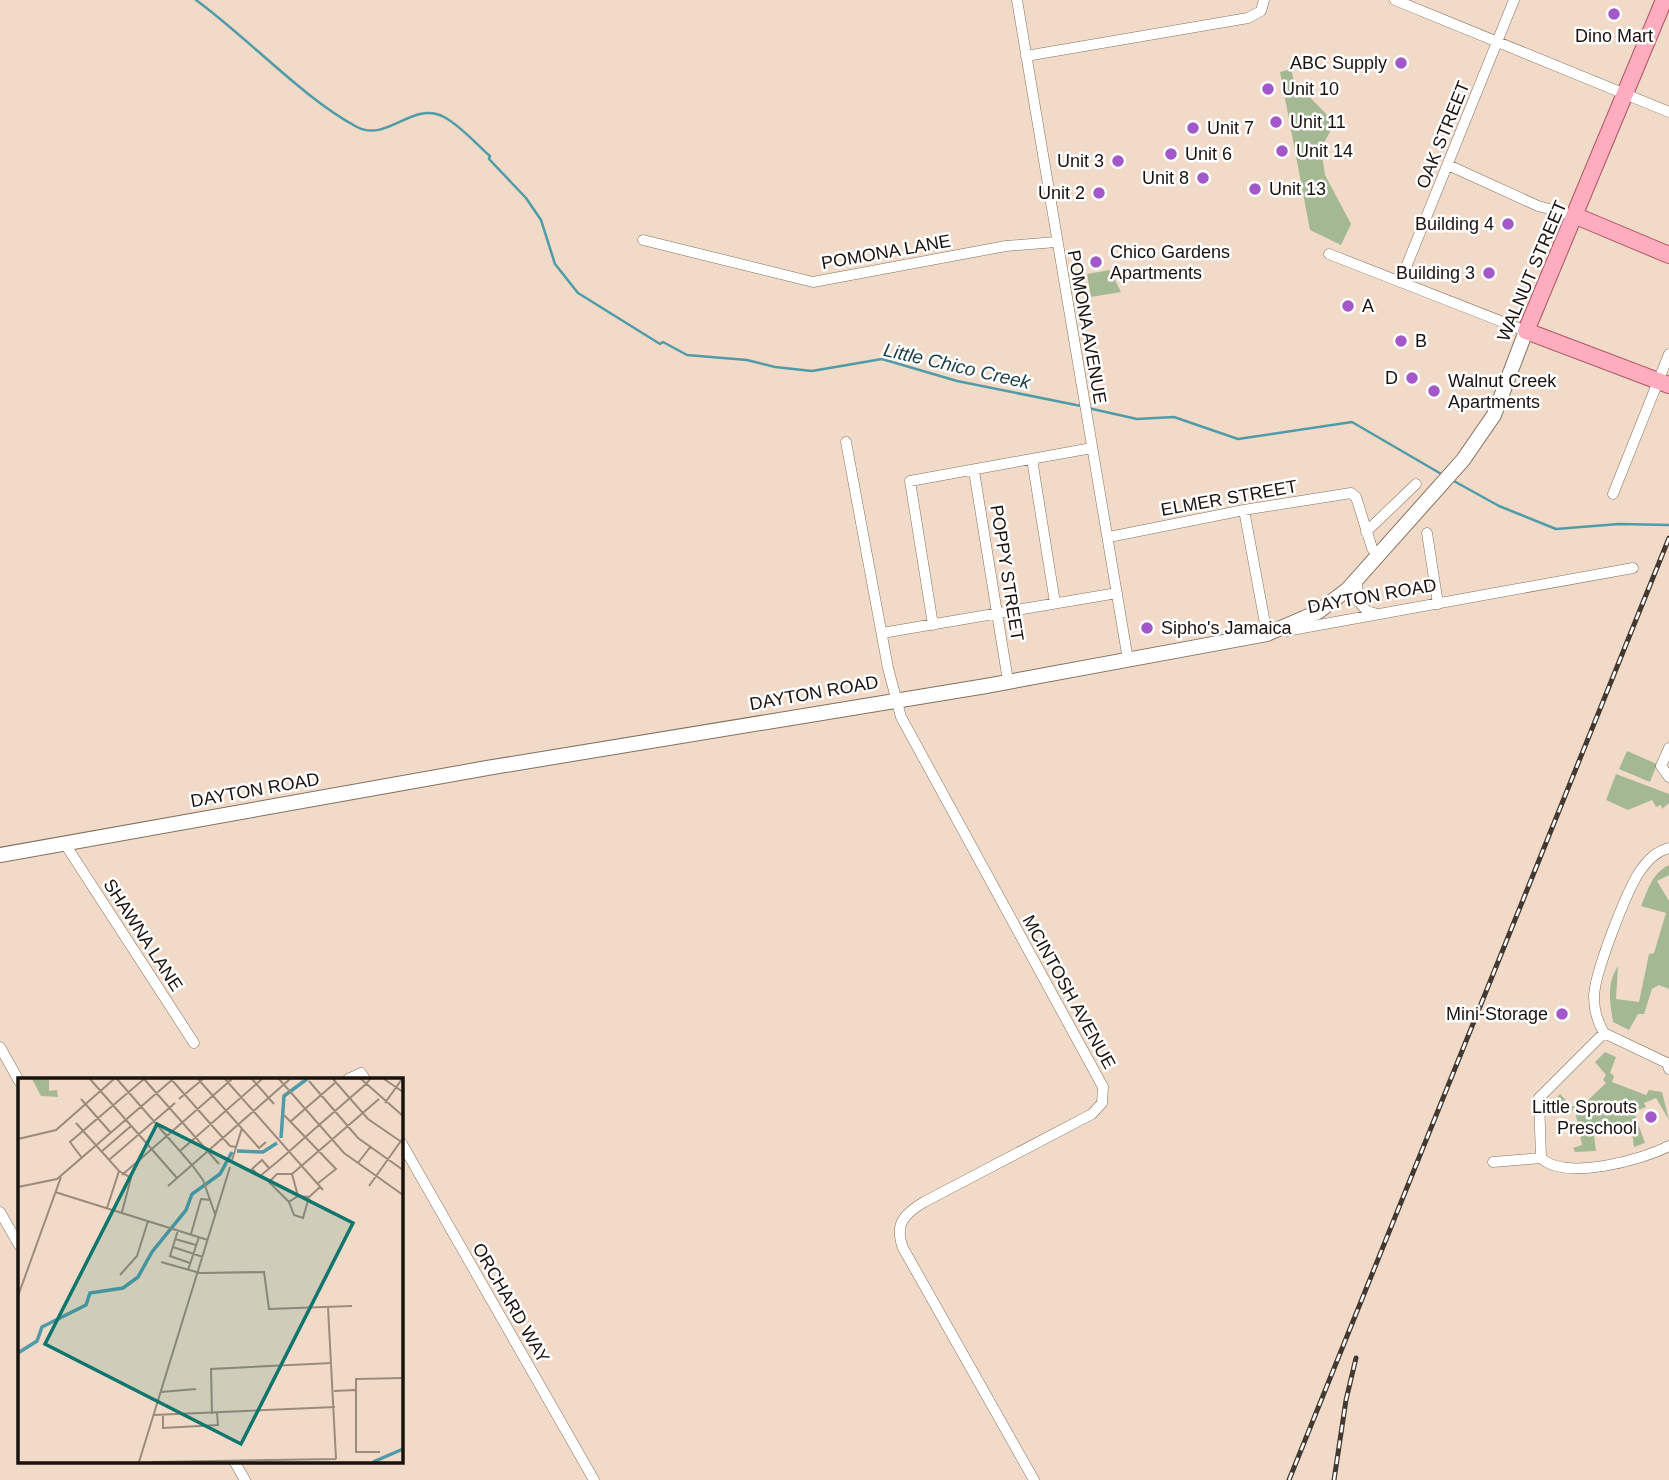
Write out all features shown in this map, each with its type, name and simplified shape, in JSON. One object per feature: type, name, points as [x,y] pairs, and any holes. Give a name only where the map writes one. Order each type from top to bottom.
[{"type":"main road","name":"WALNUT STREET","points":[[1526,331],[1664,0]]},
{"type":"main road","points":[[1576,216],[1669,255]]},
{"type":"main road","points":[[1526,331],[1664,383]]},
{"type":"street","name":"POMONA AVENUE","points":[[1017,0],[1128,660]]},
{"type":"street","points":[[1026,56],[1248,18],[1261,11],[1264,0]]},
{"type":"street","points":[[1395,0],[1669,112]]},
{"type":"street","name":"OAK STREET","points":[[1400,282],[1514,0]]},
{"type":"street","points":[[1448,164],[1538,206],[1576,216]]},
{"type":"street","name":"POMONA LANE","points":[[643,240],[813,282],[1006,246],[1056,242]]},
{"type":"street","points":[[1329,254],[1526,331]]},
{"type":"street","name":"WALNUT STREET","points":[[1267,634],[1318,612],[1359,577],[1463,460],[1494,415],[1526,331]]},
{"type":"street","points":[[1613,494],[1664,383],[1669,354]]},
{"type":"street","name":"MCINTOSH AVENUE","points":[[846,443],[895,699],[908,733],[1103,1087],[1102,1103],[1092,1114],[924,1202],[905,1214],[900,1222],[903,1248],[1034,1480]]},
{"type":"street","points":[[933,625],[910,481],[1092,448]]},
{"type":"street","points":[[1032,460],[1055,603]]},
{"type":"street","name":"POPPY STREET","points":[[974,471],[1008,681]]},
{"type":"street","points":[[1378,556],[1366,532],[1416,484]]},
{"type":"street","name":"ELMER STREET","points":[[1109,537],[1244,510],[1348,493],[1354,495],[1366,532]]},
{"type":"street","points":[[1244,510],[1267,634]]},
{"type":"street","points":[[1427,533],[1438,604]]},
{"type":"street","name":"DAYTON ROAD","points":[[0,855],[1249,640],[1267,634],[1633,568]]},
{"type":"street","points":[[1359,577],[1356,593],[1358,601],[1367,611],[1377,614]]},
{"type":"street","points":[[881,633],[1117,593]]},
{"type":"street","points":[[1669,748],[1661,766],[1669,777]]},
{"type":"street","name":"SHAWNA LANE","points":[[65,844],[194,1043]]},
{"type":"street","points":[[1668,1064],[1604,1033],[1599,1026],[1594,997],[1598,974],[1638,874],[1652,856],[1669,848]]},
{"type":"street","points":[[1541,1158],[1539,1098],[1604,1033]]},
{"type":"street","points":[[0,1047],[18,1079]]},
{"type":"street","points":[[350,1078],[361,1073],[364,1078]]},
{"type":"street","name":"ORCHARD WAY","points":[[402,1144],[594,1480]]},
{"type":"street","points":[[1493,1162],[1541,1158],[1551,1166],[1616,1164],[1637,1160],[1669,1146]]},
{"type":"street","points":[[0,1212],[18,1243]]},
{"type":"street","points":[[235,1462],[245,1480]]},
{"type":"green space","points":[[1291,69],[1294,81],[1335,123],[1321,148],[1325,175],[1351,224],[1341,245],[1310,230],[1280,72]]},
{"type":"green space","points":[[1110,270],[1121,292],[1091,297],[1087,274]]},
{"type":"green space","points":[[1627,751],[1657,764],[1650,782],[1619,769]]},
{"type":"green space","points":[[1616,774],[1669,794],[1669,803],[1662,809],[1661,805],[1656,807],[1652,800],[1628,810],[1606,800]]},
{"type":"green space","points":[[1669,865],[1669,875],[1657,881],[1669,901],[1669,989],[1659,985],[1652,989],[1644,1014],[1638,1014],[1629,1030],[1613,1022],[1610,993],[1612,980],[1618,966],[1616,999],[1639,1002],[1649,954],[1654,953],[1666,913],[1641,906],[1655,877]]},
{"type":"green space","points":[[1605,1052],[1616,1057],[1610,1073],[1614,1076],[1612,1082],[1646,1095],[1649,1090],[1662,1092],[1669,1120],[1656,1098],[1644,1103],[1646,1107],[1634,1112],[1645,1143],[1634,1147],[1631,1125],[1593,1128],[1596,1151],[1575,1152],[1573,1148],[1582,1145],[1575,1110],[1552,1114],[1550,1105],[1560,1094],[1571,1106],[1581,1107],[1606,1083],[1603,1080],[1606,1075],[1595,1062]]},
{"type":"waterway","name":"Little Chico Creek","points":[[196,0],[316,100],[357,127],[379,130],[411,117],[433,113],[456,125],[490,156],[489,159],[526,198],[541,220],[555,264],[578,293],[660,344],[663,342],[687,355],[747,360],[775,367],[812,371],[882,359],[957,381],[1081,406]]},
{"type":"waterway","name":"Little Chico Creek","points":[[1088,408],[1137,419],[1174,417],[1238,439],[1352,422],[1443,475]]},
{"type":"waterway","name":"Little Chico Creek","points":[[1452,480],[1499,506],[1556,529],[1619,524],[1669,525]]},
{"type":"railway","points":[[1289,1480],[1669,538]]},
{"type":"railway","points":[[1334,1480],[1346,1400],[1356,1358]]},
{"type":"place","name":"Dino Mart","points":[[1614,14]]},
{"type":"place","name":"ABC Supply","points":[[1401,63]]},
{"type":"place","name":"Unit 10","points":[[1268,89]]},
{"type":"place","name":"Unit 11","points":[[1276,122]]},
{"type":"place","name":"Unit 7","points":[[1193,128]]},
{"type":"place","name":"Unit 14","points":[[1282,151]]},
{"type":"place","name":"Unit 6","points":[[1171,154]]},
{"type":"place","name":"Unit 3","points":[[1118,161]]},
{"type":"place","name":"Unit 8","points":[[1203,178]]},
{"type":"place","name":"Unit 13","points":[[1255,189]]},
{"type":"place","name":"Unit 2","points":[[1099,193]]},
{"type":"place","name":"Building 4","points":[[1508,224]]},
{"type":"place","name":"Chico Gardens Apartments","points":[[1096,262]]},
{"type":"place","name":"Building 3","points":[[1489,273]]},
{"type":"place","name":"A","points":[[1348,306]]},
{"type":"place","name":"B","points":[[1401,341]]},
{"type":"place","name":"D","points":[[1412,378]]},
{"type":"place","name":"Walnut Creek Apartments","points":[[1434,391]]},
{"type":"place","name":"Sipho's Jamaica","points":[[1147,628]]},
{"type":"place","name":"Mini-Storage","points":[[1562,1014]]},
{"type":"place","name":"Little Sprouts Preschool","points":[[1651,1117]]}]
